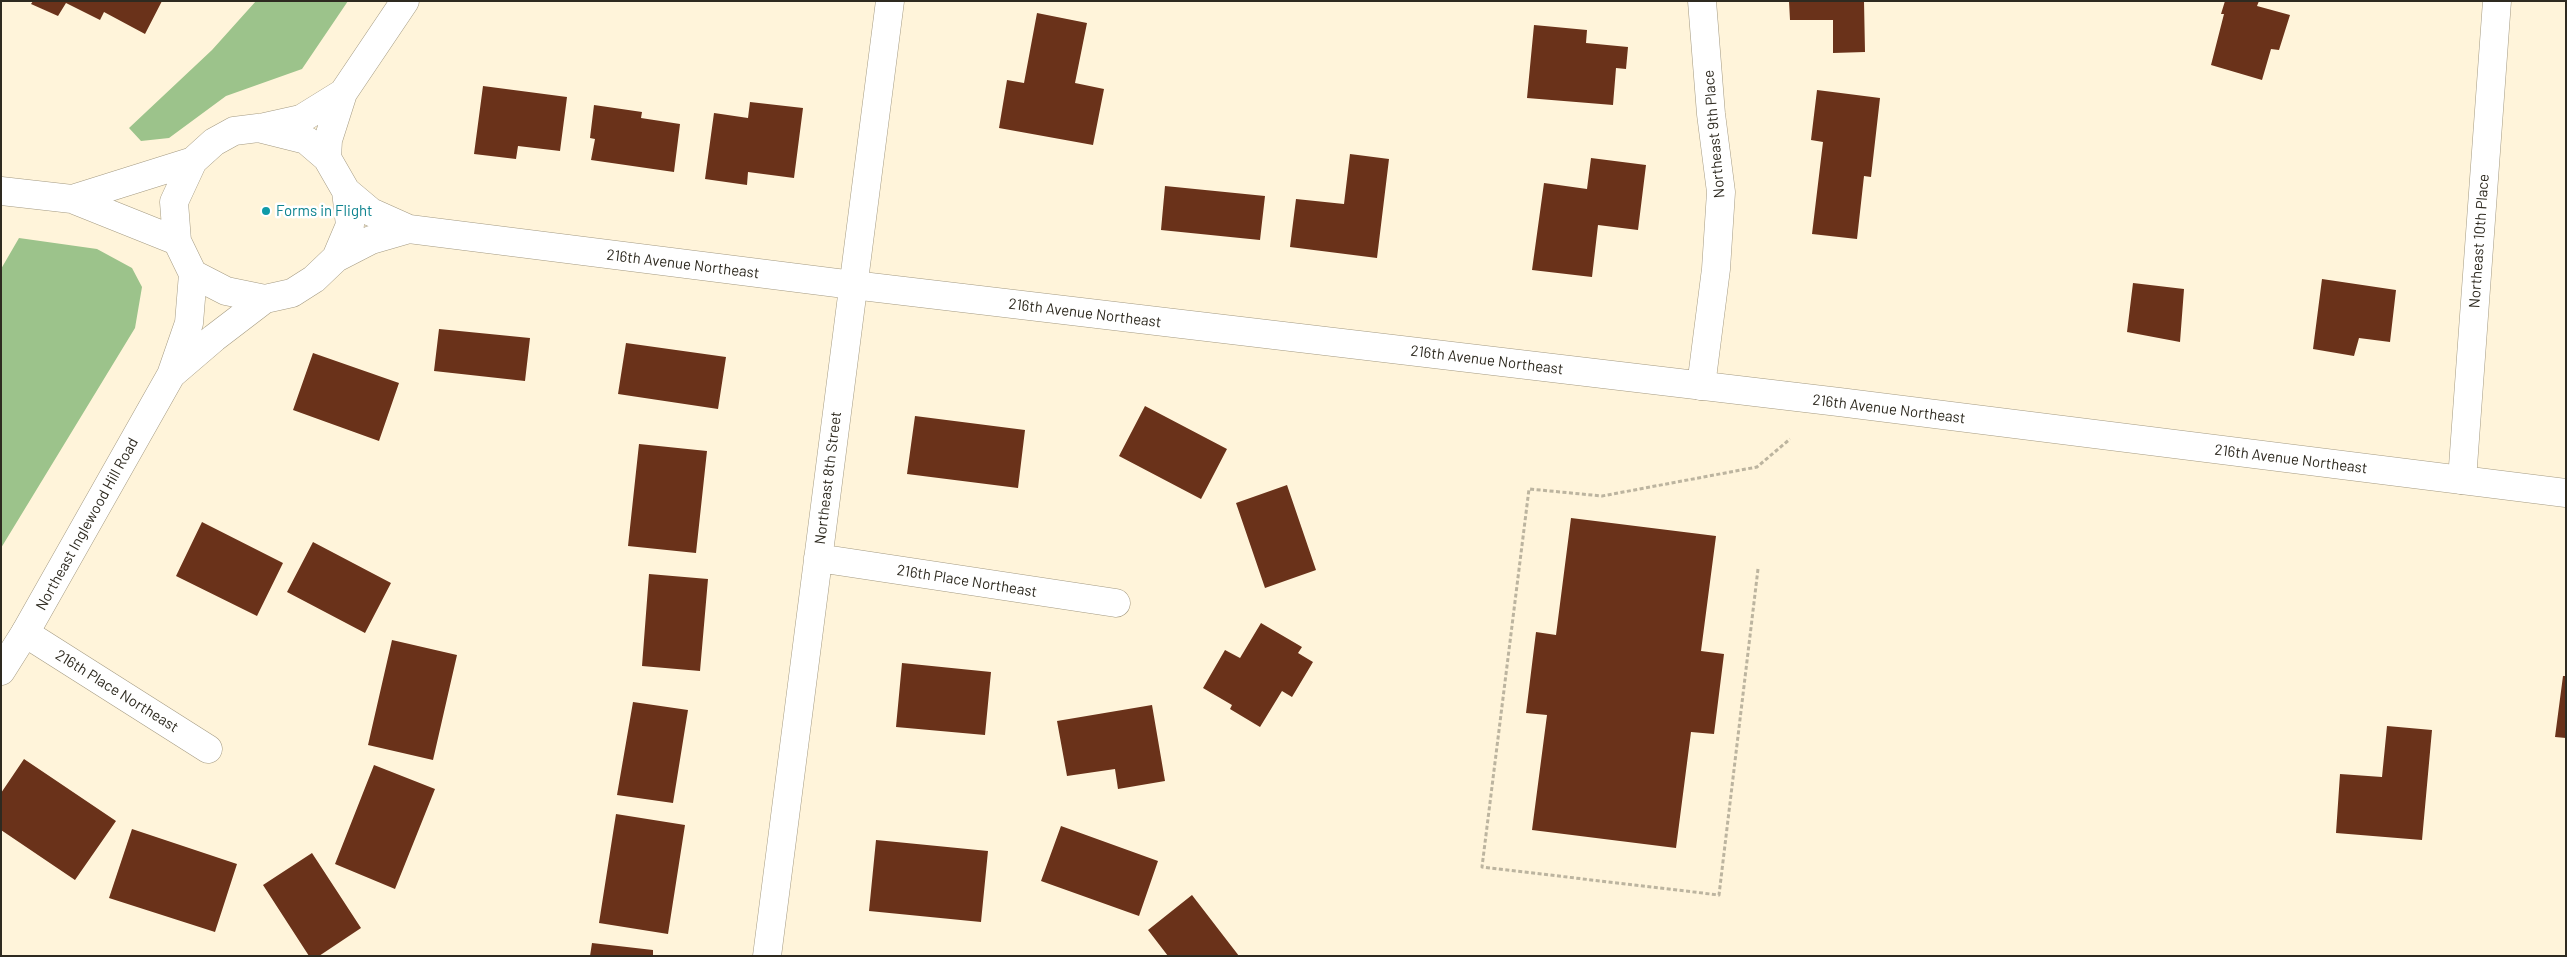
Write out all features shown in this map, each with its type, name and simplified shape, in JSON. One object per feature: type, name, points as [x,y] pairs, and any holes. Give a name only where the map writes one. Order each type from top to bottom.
[{"type":"street","points":[[327,158],[328,140],[344,93],[406,1]]},
{"type":"street","name":"Northeast 8th Street","points":[[768,956],[890,1]]},
{"type":"street","name":"Northeast 9th Place","points":[[1701,386],[1716,269],[1721,192],[1711,114],[1702,1]]},
{"type":"street","name":"Northeast 10th Place","points":[[2462,480],[2497,1]]},
{"type":"street","points":[[258,128],[306,140],[327,158],[346,191],[350,225],[336,258],[314,279],[292,294],[265,299],[226,291],[193,274],[177,241],[174,202],[193,161],[214,142],[234,131],[301,119],[344,93]]},
{"type":"street","points":[[72,199],[193,161]]},
{"type":"street","points":[[1,190],[72,199],[177,241]]},
{"type":"street","name":"216th Avenue Northeast","points":[[346,191],[371,212],[409,228],[853,285],[1701,386],[2566,494]]},
{"type":"street","name":"216th Avenue Northeast","points":[[336,258],[370,240],[409,228]]},
{"type":"street","name":"Northeast Inglewood Hill Road","points":[[1,671],[25,633],[171,375],[189,324],[193,274]]},
{"type":"street","name":"Northeast Inglewood Hill Road","points":[[171,375],[214,338],[265,299]]},
{"type":"street","name":"216th Place Northeast","points":[[818,558],[1116,603]]},
{"type":"street","name":"216th Place Northeast","points":[[25,633],[208,748]]},
{"type":"path","points":[[1758,569],[1719,895],[1482,867],[1529,489],[1602,496],[1757,467],[1790,439]]},
{"type":"green space","points":[[256,1],[348,1],[302,69],[226,96],[169,138],[141,141],[129,128],[212,50]]},
{"type":"green space","points":[[19,238],[97,249],[132,268],[142,287],[135,328],[1,548],[1,269]]},
{"type":"building","points":[[33,1],[162,1],[145,34],[104,12],[100,20],[66,3],[58,16],[31,4]]},
{"type":"building","points":[[1789,1],[1864,1],[1865,52],[1833,53],[1833,20],[1790,20]]},
{"type":"building","points":[[2225,1],[2259,1],[2257,6],[2290,15],[2279,50],[2271,49],[2262,80],[2211,65],[2224,14],[2221,14]]},
{"type":"building","points":[[1037,13],[1087,23],[1075,83],[1104,89],[1093,145],[999,128],[1007,80],[1024,83]]},
{"type":"building","points":[[1534,25],[1587,30],[1586,43],[1628,47],[1626,69],[1616,68],[1613,105],[1527,98]]},
{"type":"building","points":[[483,86],[567,97],[560,151],[518,146],[516,159],[474,154]]},
{"type":"building","points":[[1817,90],[1880,98],[1871,177],[1864,176],[1857,239],[1812,234],[1823,142],[1811,140]]},
{"type":"building","points":[[750,102],[803,108],[794,178],[748,172],[747,185],[705,179],[714,113],[748,118]]},
{"type":"building","points":[[594,105],[642,112],[641,118],[680,124],[674,172],[591,160],[595,139],[590,138]]},
{"type":"building","points":[[1350,154],[1389,159],[1377,258],[1290,247],[1296,199],[1344,204]]},
{"type":"building","points":[[1591,158],[1646,165],[1638,230],[1598,225],[1592,277],[1532,270],[1544,183],[1587,189]]},
{"type":"building","points":[[1165,186],[1265,196],[1260,240],[1161,230]]},
{"type":"building","points":[[2322,279],[2396,290],[2390,342],[2359,338],[2354,356],[2313,349]]},
{"type":"building","points":[[2133,283],[2184,289],[2180,342],[2127,332]]},
{"type":"building","points":[[439,329],[530,338],[525,381],[434,371]]},
{"type":"building","points":[[626,343],[726,357],[718,409],[618,394]]},
{"type":"building","points":[[313,353],[399,383],[379,441],[293,410]]},
{"type":"building","points":[[1145,406],[1227,449],[1201,499],[1119,456]]},
{"type":"building","points":[[915,416],[1025,430],[1018,488],[907,474]]},
{"type":"building","points":[[639,444],[707,451],[696,553],[628,546]]},
{"type":"building","points":[[1287,485],[1316,570],[1265,588],[1236,503]]},
{"type":"building","points":[[1571,518],[1716,536],[1701,651],[1724,654],[1714,734],[1691,732],[1676,848],[1532,830],[1547,715],[1526,713],[1536,632],[1556,635]]},
{"type":"building","points":[[202,522],[283,563],[257,616],[176,576]]},
{"type":"building","points":[[313,542],[391,583],[365,633],[287,592]]},
{"type":"building","points":[[649,574],[708,579],[700,671],[642,666]]},
{"type":"building","points":[[1261,623],[1302,647],[1298,653],[1313,662],[1292,697],[1282,691],[1260,727],[1230,709],[1232,705],[1203,688],[1225,650],[1240,658]]},
{"type":"building","points":[[392,640],[457,655],[433,760],[368,745]]},
{"type":"building","points":[[902,663],[991,672],[985,735],[896,727]]},
{"type":"building","points":[[2563,676],[2566,676],[2566,738],[2555,737]]},
{"type":"building","points":[[633,702],[688,710],[673,803],[617,795]]},
{"type":"building","points":[[1152,705],[1165,781],[1118,789],[1115,769],[1067,776],[1057,721]]},
{"type":"building","points":[[2387,726],[2432,730],[2422,840],[2336,833],[2340,774],[2382,777]]},
{"type":"building","points":[[24,759],[116,821],[75,880],[1,830],[1,793]]},
{"type":"building","points":[[374,765],[435,789],[395,889],[335,864]]},
{"type":"building","points":[[616,814],[685,825],[668,934],[599,923]]},
{"type":"building","points":[[1061,826],[1158,861],[1139,916],[1041,881]]},
{"type":"building","points":[[132,829],[237,864],[215,932],[109,898]]},
{"type":"building","points":[[876,840],[988,851],[981,922],[869,911]]},
{"type":"building","points":[[312,853],[361,928],[319,956],[309,956],[263,885]]},
{"type":"building","points":[[1192,895],[1239,956],[1168,956],[1148,930]]},
{"type":"building","points":[[592,943],[653,950],[653,956],[590,956]]},
{"type":"place","name":"Forms in Flight","points":[[266,211]]}]
